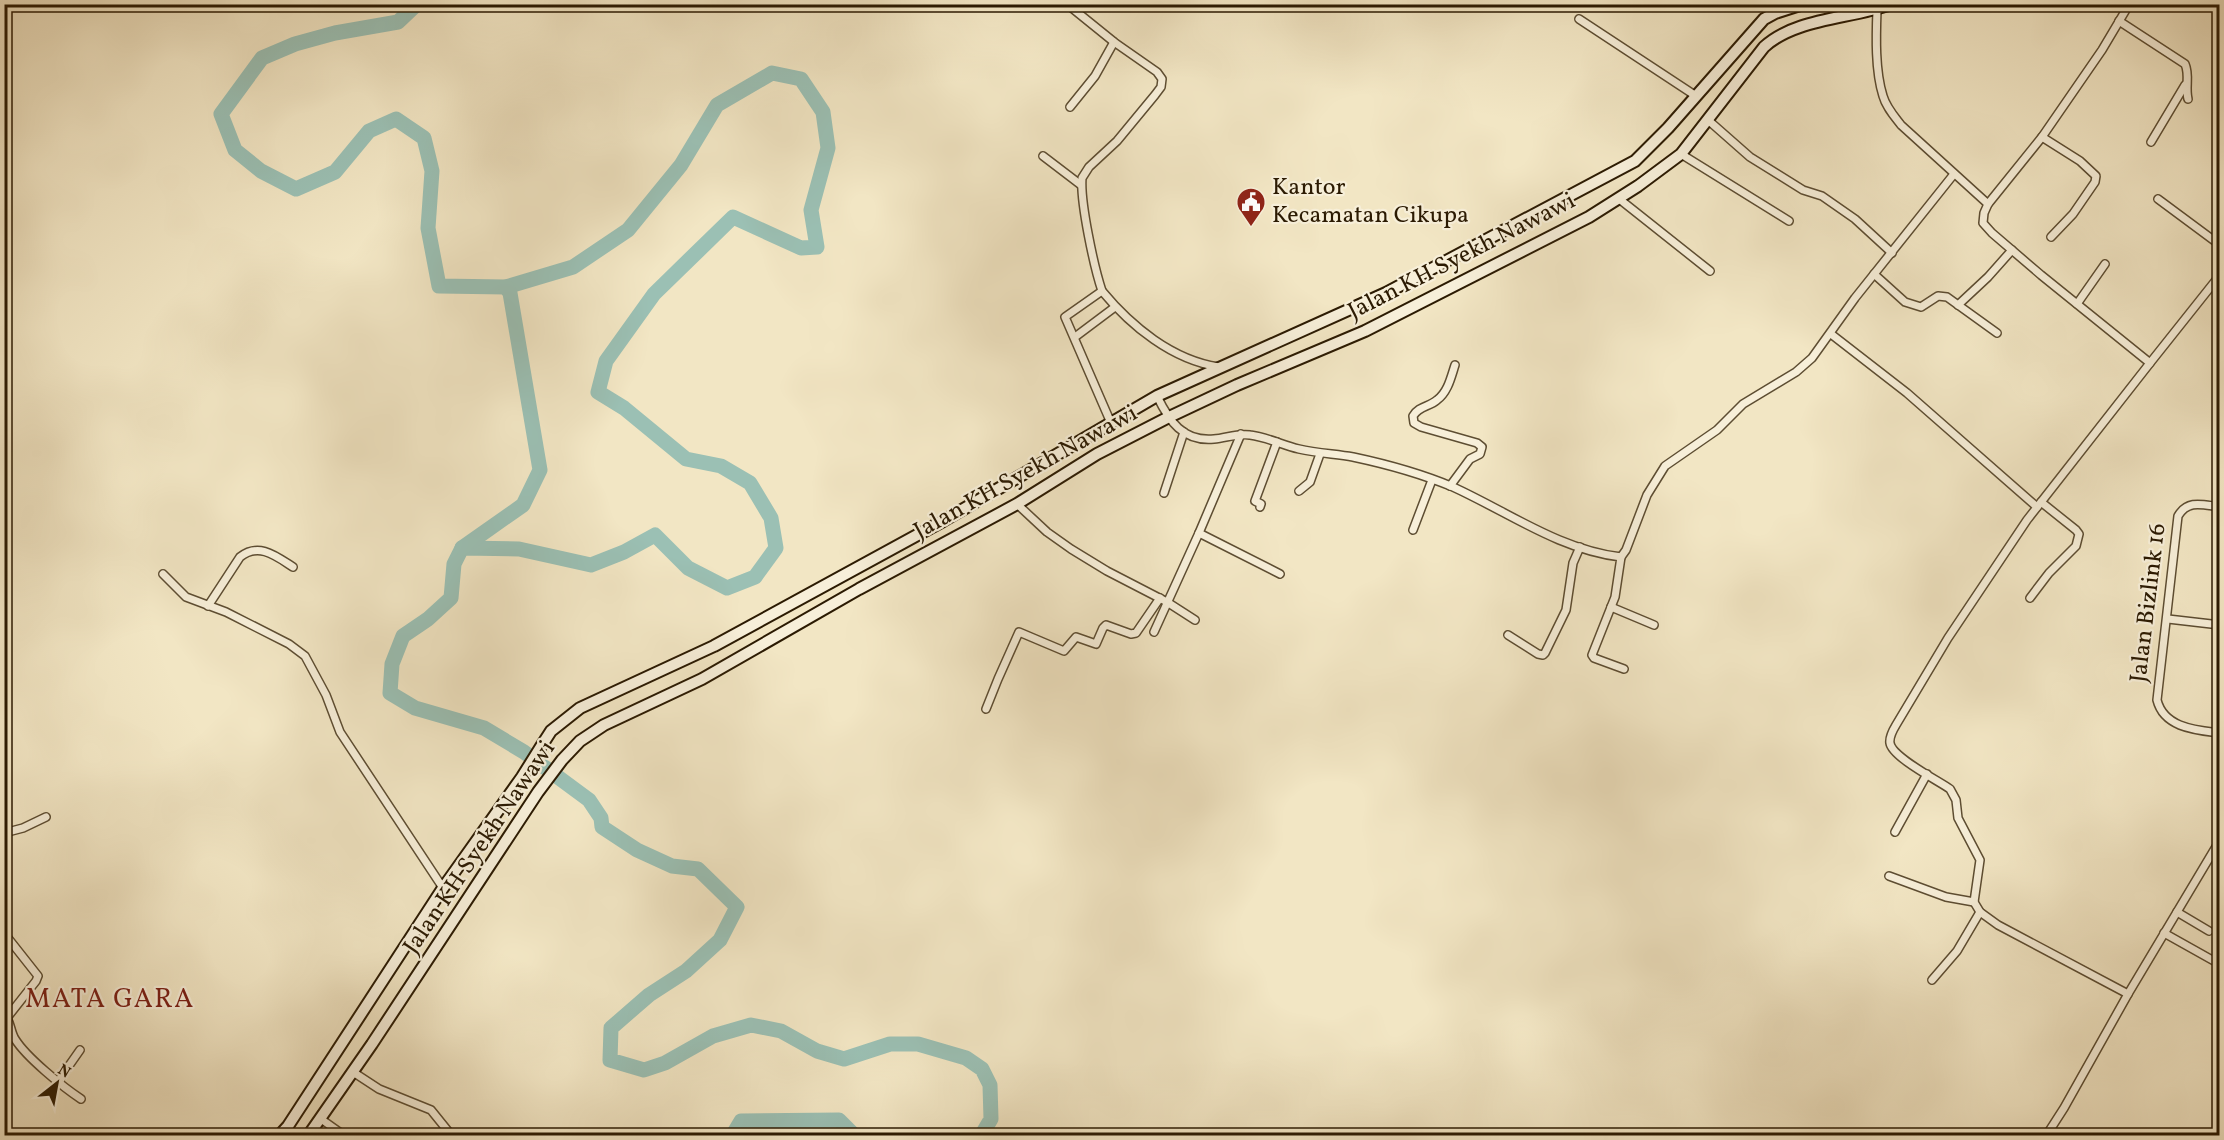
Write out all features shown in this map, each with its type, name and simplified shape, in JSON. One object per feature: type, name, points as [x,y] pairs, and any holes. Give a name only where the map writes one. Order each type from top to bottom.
[{"type":"main road","name":"Jalan KH Syekh Nawawi","points":[[279,1136],[288,1126],[443,888],[522,777],[551,731],[580,708],[714,646],[943,521],[1156,396],[1386,293],[1635,161],[1764,19],[1803,4]]},
{"type":"main road","name":"Jalan KH Syekh Nawawi","points":[[308,1136],[353,1072],[538,792],[562,760],[580,741],[604,725],[702,679],[859,589],[1017,504],[1097,454],[1167,418],[1376,326],[1589,217],[1638,186],[1681,153],[1764,47],[1774,38],[1797,28],[1877,10],[1891,4]]},
{"type":"street","points":[[1067,4],[1114,42],[1157,72],[1162,79],[1161,87],[1117,141],[1086,171],[1081,185],[1096,273],[1102,291],[1115,307],[1149,336],[1178,355],[1200,364],[1221,367]]},
{"type":"street","points":[[2126,6],[2119,21],[2042,137],[1988,204],[1983,223],[2012,250],[2150,363]]},
{"type":"street","points":[[1877,10],[1876,42],[1883,96],[1890,111],[1901,125],[1988,204]]},
{"type":"street","points":[[1579,19],[1696,96]]},
{"type":"street","points":[[2119,21],[2182,61],[2187,70],[2188,99]]},
{"type":"street","points":[[1070,107],[1095,76],[1114,42]]},
{"type":"street","points":[[2151,142],[2187,81]]},
{"type":"street","points":[[1708,120],[1750,157],[1803,190],[1822,196],[1855,219],[1892,253]]},
{"type":"street","points":[[2042,137],[2080,161],[2096,176],[2095,182],[2073,214],[2051,237]]},
{"type":"street","points":[[1681,153],[1789,221]]},
{"type":"street","points":[[1043,156],[1081,185]]},
{"type":"street","points":[[1624,669],[1601,661],[1592,655],[1615,597],[1621,557],[1626,550],[1647,495],[1665,466],[1717,430],[1743,404],[1796,372],[1812,357],[1831,334],[1855,298],[1954,174]]},
{"type":"street","points":[[1618,198],[1710,271]]},
{"type":"street","points":[[2158,199],[2220,245]]},
{"type":"street","points":[[1958,305],[2012,250]]},
{"type":"street","points":[[2077,304],[2105,264]]},
{"type":"street","points":[[1874,274],[1905,302],[1922,307],[1938,296],[1947,297],[1998,333]]},
{"type":"street","points":[[2128,994],[1998,925],[1980,912],[1974,902],[1980,860],[1958,818],[1955,795],[1950,789],[1898,755],[1890,746],[1890,738],[1948,638],[2039,505],[2220,275]]},
{"type":"street","points":[[1102,291],[1065,317],[1111,423]]},
{"type":"street","points":[[1075,338],[1115,307]]},
{"type":"street","points":[[1831,334],[1907,393],[2039,505],[2076,530],[2079,534],[2076,546],[2049,573],[2030,598]]},
{"type":"street","points":[[1450,486],[1470,459],[1480,454],[1482,447],[1477,443],[1420,427],[1414,423],[1413,416],[1416,411],[1438,400],[1445,392],[1455,365]]},
{"type":"street","points":[[1156,396],[1167,418],[1184,432],[1205,439],[1241,434],[1257,436],[1320,454],[1354,458],[1389,466],[1450,486],[1501,512],[1580,547],[1602,555],[1621,557]]},
{"type":"street","points":[[1164,493],[1184,432]]},
{"type":"street","points":[[1154,632],[1164,600],[1199,533],[1241,434]]},
{"type":"street","points":[[1260,507],[1261,504],[1255,501],[1277,442]]},
{"type":"street","points":[[1299,491],[1306,488],[1310,482],[1320,454]]},
{"type":"street","points":[[1413,530],[1432,480]]},
{"type":"street","points":[[1017,504],[1047,532],[1071,549],[1107,571],[1164,600],[1195,620]]},
{"type":"street","name":"Jalan Bizlink 16","points":[[2220,507],[2190,504],[2182,508],[2178,516],[2157,700],[2160,710],[2185,729],[2220,733]]},
{"type":"street","points":[[1199,533],[1280,574]]},
{"type":"street","points":[[1508,635],[1541,655],[1545,653],[1566,610],[1573,563],[1580,547]]},
{"type":"street","points":[[208,606],[240,557],[246,553],[258,550],[269,552],[293,567]]},
{"type":"street","points":[[163,574],[186,597],[226,612],[276,637],[304,656],[326,695],[340,732],[443,888]]},
{"type":"street","points":[[986,709],[1019,632],[1065,651],[1076,637],[1096,644],[1106,625],[1131,634],[1136,633],[1164,600]]},
{"type":"street","points":[[1611,607],[1654,625]]},
{"type":"street","points":[[2168,619],[2220,625]]},
{"type":"street","points":[[1895,832],[1927,774]]},
{"type":"street","points":[[4,833],[23,828],[46,817]]},
{"type":"street","points":[[2046,1136],[2220,840]]},
{"type":"street","points":[[1889,876],[1946,897],[1974,902]]},
{"type":"street","points":[[1932,980],[1957,951],[1980,912]]},
{"type":"street","points":[[2177,912],[2209,931]]},
{"type":"street","points":[[4,933],[38,976],[6,1017],[14,1037],[39,1065],[81,1099]]},
{"type":"street","points":[[2164,933],[2214,961]]},
{"type":"street","points":[[4,946],[11,941]]},
{"type":"street","points":[[59,1080],[80,1050]]},
{"type":"street","points":[[353,1072],[379,1089],[430,1110],[452,1136]]},
{"type":"street","points":[[321,1119],[345,1136]]},
{"type":"waterway","points":[[417,4],[398,22],[335,33],[295,44],[262,58],[221,114],[235,150],[261,171],[296,189],[335,172],[369,131],[396,119],[424,138],[432,171],[428,228],[439,286],[506,287],[573,267],[628,230],[681,165],[717,105],[772,73],[801,79],[823,112],[828,148],[811,210],[817,247],[801,248],[733,217],[654,294],[606,361],[598,392],[624,408],[686,459],[721,466],[750,483],[771,518],[776,548],[755,577],[727,588],[688,568],[655,535],[624,552],[591,565],[519,549],[462,548],[454,564],[451,598],[428,619],[403,636],[392,664],[390,693],[415,708],[484,728],[524,752],[589,800],[601,818],[602,827],[637,850],[672,866],[698,869],[737,907],[720,940],[686,971],[649,995],[611,1028],[610,1060],[644,1070],[665,1063],[713,1036],[751,1025],[781,1031],[817,1051],[844,1059],[890,1044],[918,1044],[966,1058],[982,1069],[990,1085],[991,1119],[981,1136]]},
{"type":"waterway","points":[[462,548],[523,505],[540,470],[510,293],[506,287]]},
{"type":"waterway","points":[[732,1136],[741,1121],[839,1120],[855,1136]]},
{"type":"place","name":"Kantor Kecamatan Cikupa","points":[[1251,228]]},
{"type":"district","name":"MATA GARA","points":[[110,1000]]}]
